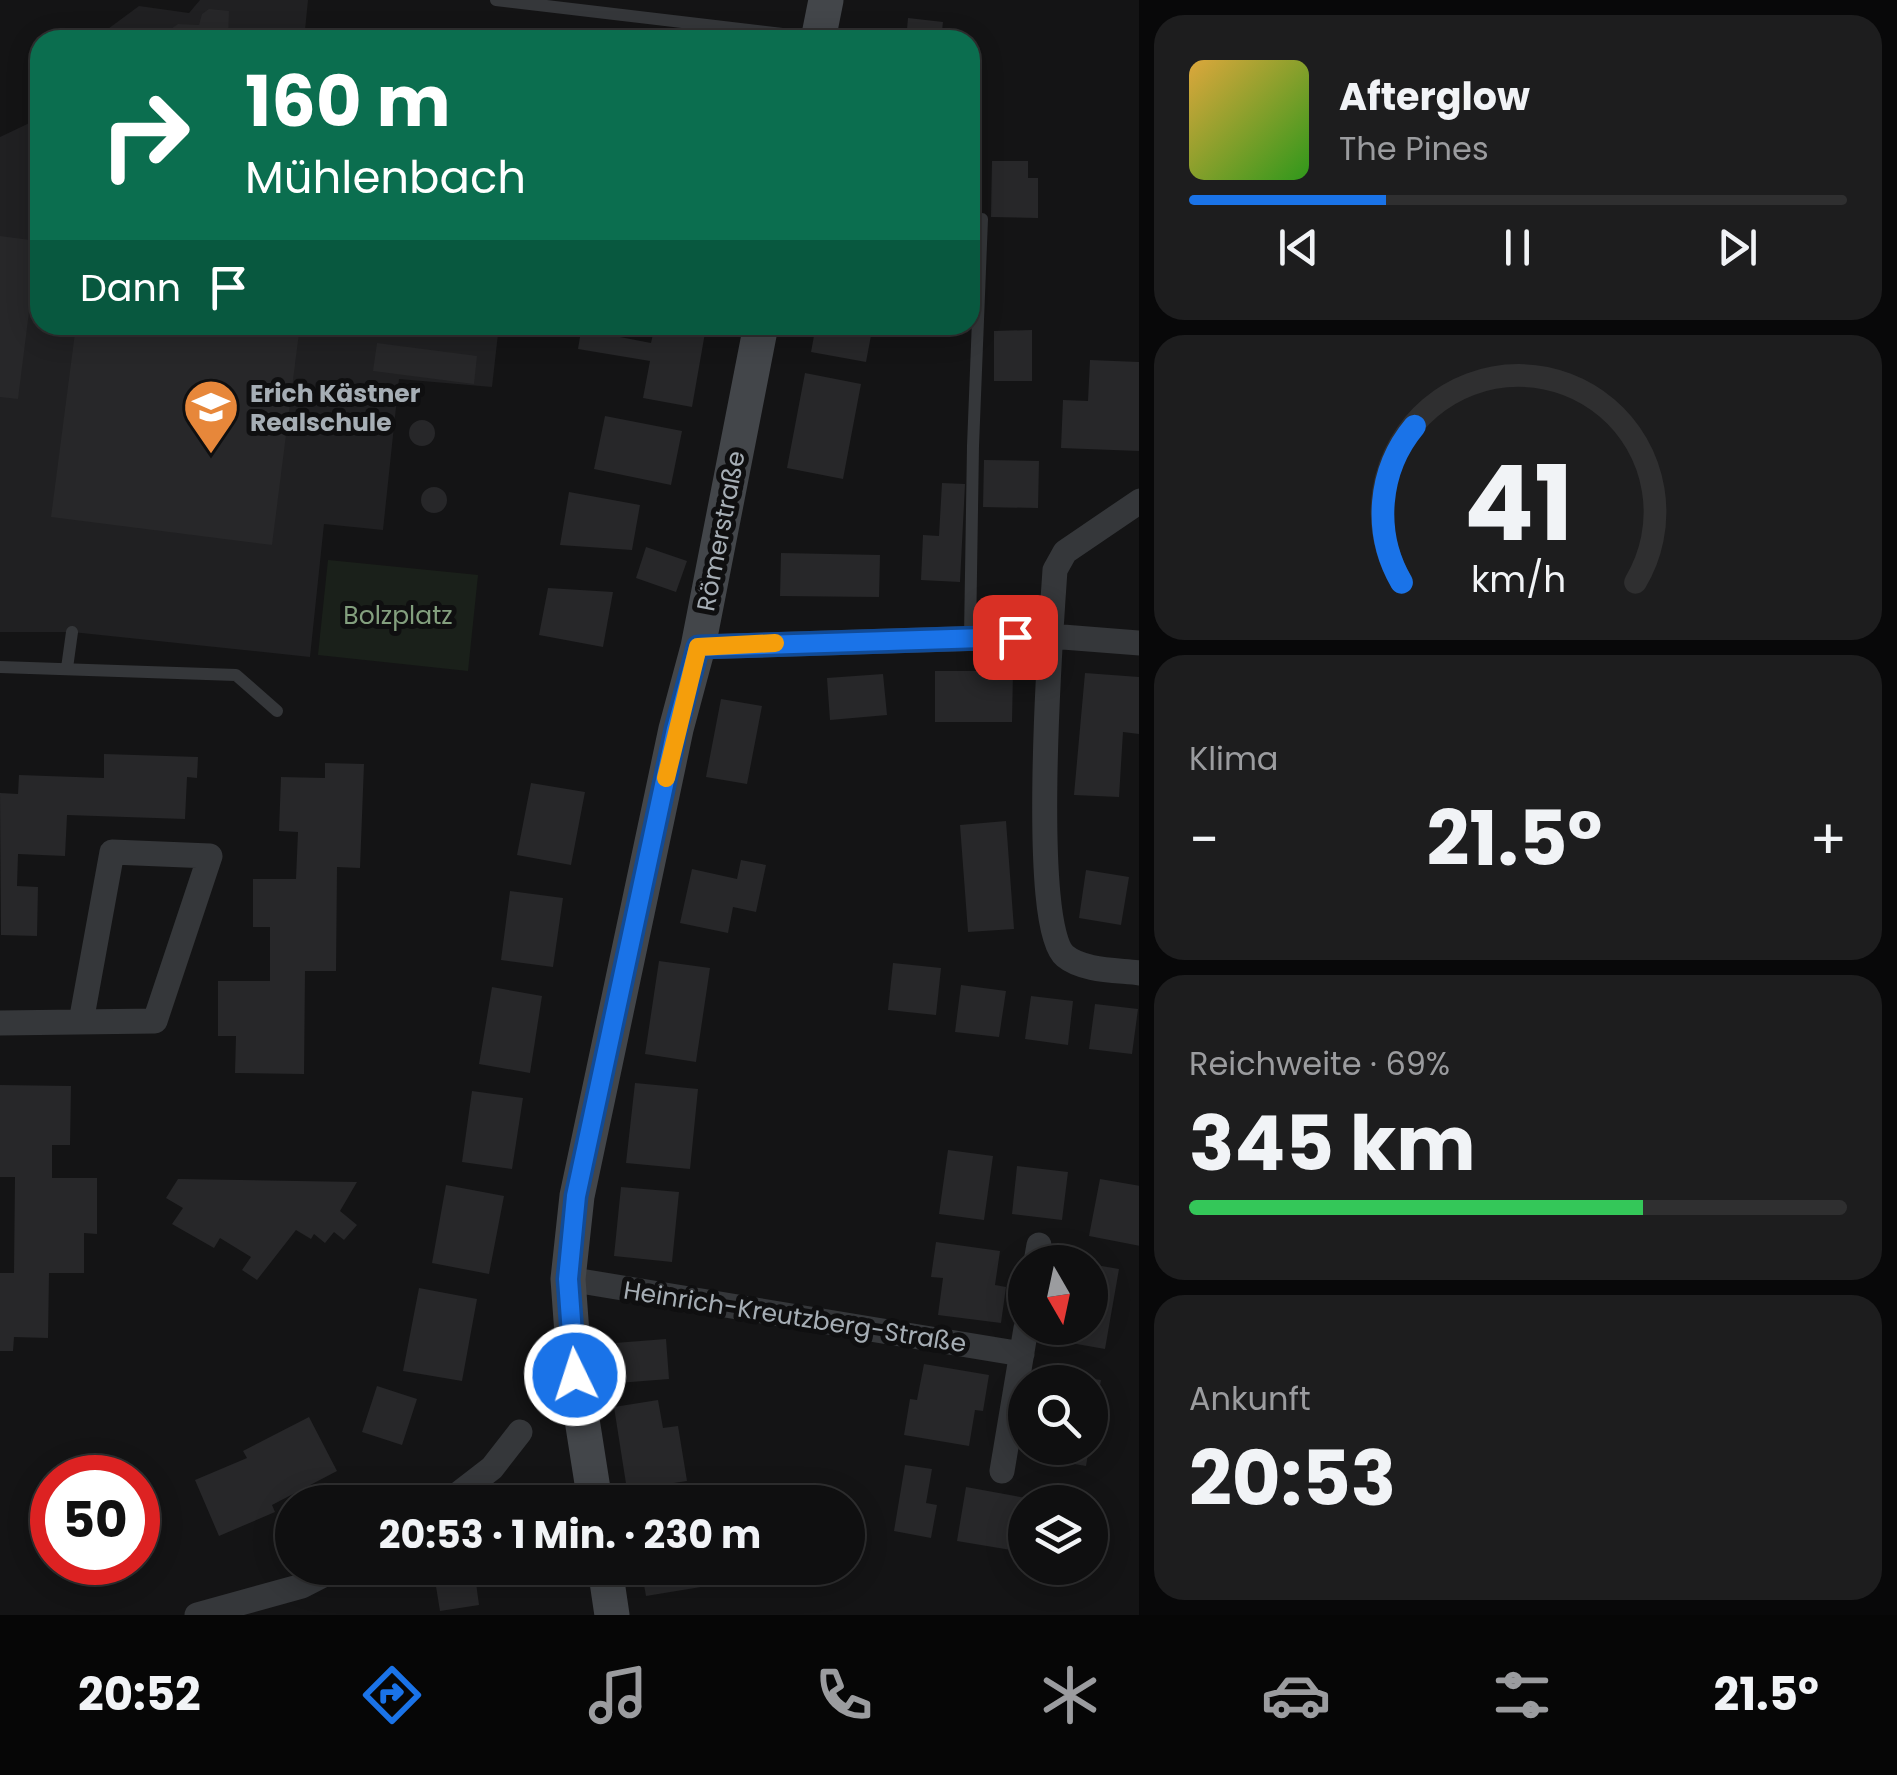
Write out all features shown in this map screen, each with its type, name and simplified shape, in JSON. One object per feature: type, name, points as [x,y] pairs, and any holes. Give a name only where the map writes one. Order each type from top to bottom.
[{"type":"main road","points":[[821,30],[826,0]]},
{"type":"main road","name":"Römerstraße","points":[[591,1485],[575,1375],[568,1279],[576,1196],[676,729],[698,647],[759,335]]},
{"type":"main road","points":[[607,1585],[612,1615]]},
{"type":"street","points":[[1139,502],[1065,552],[1054,570],[1044,866],[1055,942],[1066,957],[1087,966],[1139,973]]},
{"type":"street","points":[[698,647],[1050,636],[1139,643]]},
{"type":"street","points":[[0,1023],[155,1022],[210,856],[112,852],[82,1022]]},
{"type":"street","name":"Heinrich-Kreutzberg-Straße","points":[[568,1279],[1022,1354]]},
{"type":"street","points":[[1002,1471],[1023,1345]]},
{"type":"street","points":[[470,1485],[492,1468],[520,1432]]},
{"type":"street","points":[[198,1615],[304,1585]]},
{"type":"lane","points":[[496,0],[744,30]]},
{"type":"lane","points":[[980,264],[982,219]]},
{"type":"lane","points":[[970,638],[977,335]]},
{"type":"lane","points":[[67,668],[72,632]]},
{"type":"lane","points":[[0,667],[236,675],[277,711]]},
{"type":"shaded area","points":[[200,0],[308,0],[305,30],[107,30],[139,6],[189,13]]},
{"type":"shaded area","name":"Erich Kästner Realschule","points":[[30,123],[30,335],[498,335],[492,387],[399,379],[383,530],[324,524],[310,657],[72,632],[0,632],[0,137]]},
{"type":"green space","name":"Bolzplatz","points":[[328,560],[478,575],[468,671],[318,655]]},
{"type":"building","points":[[209,9],[229,11],[228,30],[169,30],[178,24],[199,25],[202,14]]},
{"type":"building","points":[[908,18],[943,22],[942,30],[907,30]]},
{"type":"building","points":[[992,161],[1028,161],[1028,178],[1038,178],[1038,218],[991,217]]},
{"type":"building","points":[[0,236],[30,240],[30,304],[18,399],[0,397]]},
{"type":"building","points":[[1032,330],[1032,381],[994,381],[994,331]]},
{"type":"building","points":[[75,335],[299,335],[272,545],[51,517]]},
{"type":"building","points":[[580,335],[620,335],[651,343],[653,335],[705,335],[692,407],[643,398],[650,361],[578,349]]},
{"type":"building","points":[[814,335],[871,335],[866,362],[811,352]]},
{"type":"building","points":[[377,343],[477,356],[474,384],[373,371]]},
{"type":"building","points":[[1090,360],[1139,362],[1139,451],[1061,448],[1063,400],[1088,401]]},
{"type":"building","points":[[805,373],[861,384],[843,479],[787,468]]},
{"type":"building","points":[[605,416],[682,431],[671,485],[594,469]]},
{"type":"building","points":[[422,420],[431,424],[435,433],[431,442],[422,446],[413,442],[409,433],[413,424]]},
{"type":"building","points":[[984,460],[1039,461],[1038,508],[983,507]]},
{"type":"building","points":[[942,483],[965,484],[960,582],[921,580],[923,535],[939,536]]},
{"type":"building","points":[[434,487],[443,491],[447,500],[443,509],[434,513],[425,509],[421,500],[425,491]]},
{"type":"building","points":[[569,492],[640,505],[632,550],[560,545]]},
{"type":"building","points":[[646,547],[687,561],[676,592],[636,578]]},
{"type":"building","points":[[781,553],[880,555],[879,597],[780,596]]},
{"type":"building","points":[[548,588],[613,592],[603,647],[539,635]]},
{"type":"building","points":[[935,671],[1013,671],[1012,722],[935,722]]},
{"type":"building","points":[[1085,673],[1139,677],[1139,734],[1123,732],[1119,797],[1074,795]]},
{"type":"building","points":[[883,674],[887,715],[830,720],[827,678]]},
{"type":"building","points":[[721,699],[762,706],[747,784],[706,777]]},
{"type":"building","points":[[104,754],[198,757],[197,778],[187,777],[185,819],[67,815],[65,856],[18,854],[17,886],[38,887],[37,936],[1,935],[0,793],[18,794],[19,775],[104,778]]},
{"type":"building","points":[[325,763],[364,764],[360,868],[337,867],[336,971],[305,971],[304,1074],[235,1073],[236,1036],[218,1036],[218,981],[270,981],[270,927],[253,927],[253,879],[296,879],[298,832],[279,831],[281,777],[325,778]]},
{"type":"building","points":[[531,783],[585,792],[571,865],[517,855]]},
{"type":"building","points":[[1006,821],[1014,929],[968,932],[960,825]]},
{"type":"building","points":[[741,860],[766,865],[756,912],[733,907],[728,933],[680,923],[692,869],[737,879]]},
{"type":"building","points":[[1086,870],[1129,877],[1121,925],[1079,918]]},
{"type":"building","points":[[510,891],[563,898],[553,967],[501,960]]},
{"type":"building","points":[[659,961],[710,968],[696,1062],[645,1054]]},
{"type":"building","points":[[893,963],[941,968],[936,1015],[888,1010]]},
{"type":"building","points":[[961,985],[1006,991],[999,1037],[955,1032]]},
{"type":"building","points":[[492,987],[542,996],[530,1073],[479,1064]]},
{"type":"building","points":[[1031,996],[1073,1001],[1068,1045],[1025,1039]]},
{"type":"building","points":[[1095,1004],[1138,1009],[1132,1054],[1089,1049]]},
{"type":"building","points":[[635,1083],[698,1089],[690,1169],[626,1163]]},
{"type":"building","points":[[0,1085],[71,1086],[70,1145],[52,1145],[52,1178],[97,1178],[97,1234],[84,1233],[84,1273],[49,1273],[48,1338],[14,1337],[13,1351],[0,1351],[0,1273],[14,1273],[15,1177],[0,1177]]},
{"type":"building","points":[[472,1091],[523,1098],[512,1169],[462,1162]]},
{"type":"building","points":[[948,1150],[993,1156],[984,1220],[939,1214]]},
{"type":"building","points":[[1017,1166],[1068,1172],[1062,1220],[1012,1214]]},
{"type":"building","points":[[178,1179],[357,1182],[340,1211],[357,1225],[344,1240],[334,1232],[325,1243],[314,1234],[311,1239],[296,1230],[257,1280],[242,1270],[251,1257],[220,1238],[214,1248],[172,1224],[183,1208],[166,1198]]},
{"type":"building","points":[[1100,1179],[1139,1186],[1139,1246],[1089,1236]]},
{"type":"building","points":[[446,1185],[504,1196],[489,1274],[432,1263]]},
{"type":"building","points":[[621,1187],[679,1192],[672,1262],[614,1256]]},
{"type":"building","points":[[936,1242],[1000,1251],[995,1285],[1006,1287],[1001,1323],[938,1315],[943,1278],[931,1277]]},
{"type":"building","points":[[1108,1267],[1119,1269],[1108,1332]]},
{"type":"building","points":[[419,1288],[477,1299],[462,1381],[403,1371]]},
{"type":"building","points":[[666,1339],[669,1379],[618,1383],[615,1343]]},
{"type":"building","points":[[924,1364],[989,1375],[983,1411],[975,1410],[969,1446],[904,1435],[910,1399],[917,1400]]},
{"type":"building","points":[[377,1386],[417,1399],[402,1445],[362,1432]]},
{"type":"building","points":[[658,1400],[663,1428],[678,1426],[687,1481],[626,1485],[614,1407]]},
{"type":"building","points":[[309,1417],[337,1471],[310,1485],[275,1485],[275,1512],[219,1536],[195,1480],[247,1458],[243,1451]]},
{"type":"building","points":[[905,1465],[932,1469],[926,1503],[937,1505],[931,1538],[894,1531]]},
{"type":"building","points":[[966,1487],[1008,1495],[1008,1550],[957,1541]]},
{"type":"building","points":[[436,1585],[476,1585],[479,1605],[440,1611]]},
{"type":"building","points":[[644,1585],[707,1585],[707,1586],[646,1596]]},
{"type":"slow traffic","points":[[666,778],[698,647],[775,643]]},
{"type":"place","name":"Erich Kästner Realschule","points":[[211,456]]},
{"type":"route","points":[[575,1375],[568,1279],[576,1196],[676,729],[698,647],[1015,637]]}]
